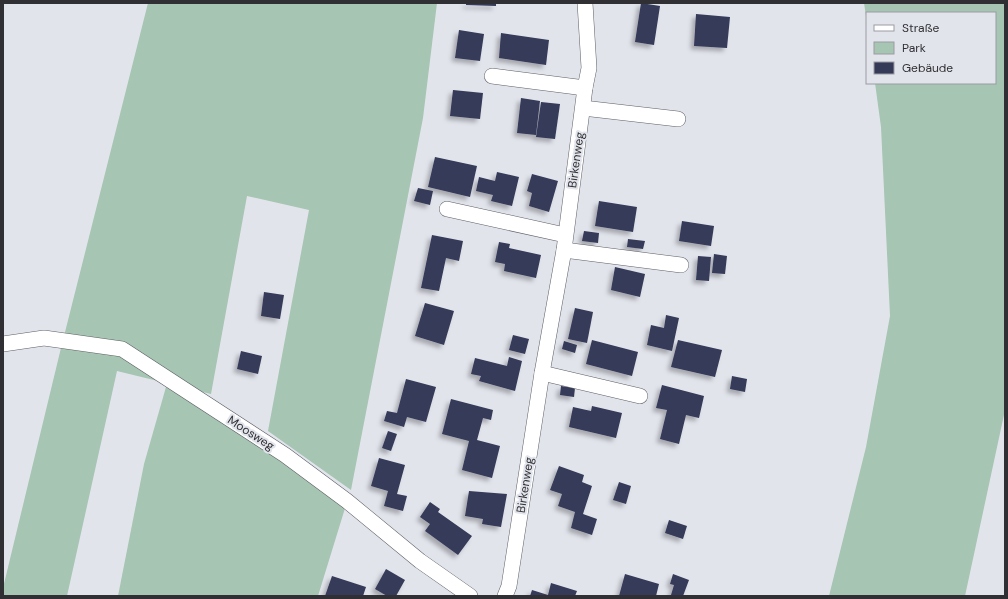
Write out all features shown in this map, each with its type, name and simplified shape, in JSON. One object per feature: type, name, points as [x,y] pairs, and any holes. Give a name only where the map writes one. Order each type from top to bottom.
[{"type":"street","name":"Birkenweg","points":[[505,596],[509,586],[564,242],[589,68],[585,3]]},
{"type":"street","points":[[492,76],[585,88]]},
{"type":"street","points":[[583,108],[678,120]]},
{"type":"street","points":[[447,209],[564,242],[681,265]]},
{"type":"street","name":"Moosweg","points":[[3,344],[44,338],[122,349],[285,455],[347,501],[420,561],[470,596]]},
{"type":"street","points":[[542,373],[640,396]]},
{"type":"green space","points":[[148,3],[437,3],[423,118],[351,490],[268,431],[309,210],[247,196],[211,394],[117,371],[67,596],[3,596],[3,588],[60,352]]},
{"type":"green space","points":[[864,3],[1005,3],[1005,410],[965,596],[829,596],[866,447],[890,316],[881,127],[875,84],[996,84],[996,12],[866,12],[866,16]]},
{"type":"green space","points":[[166,387],[248,438],[346,505],[318,596],[118,596],[144,464]]},
{"type":"building","points":[[466,3],[496,3],[496,6],[466,5]]},
{"type":"building","points":[[641,3],[660,6],[654,45],[635,42]]},
{"type":"building","points":[[696,14],[730,17],[727,48],[694,46]]},
{"type":"building","points":[[459,30],[484,34],[480,61],[455,58]]},
{"type":"building","points":[[501,33],[549,40],[546,65],[499,58]]},
{"type":"building","points":[[453,90],[483,93],[480,119],[450,116]]},
{"type":"building","points":[[521,98],[540,101],[536,135],[517,133]]},
{"type":"building","points":[[541,102],[560,104],[555,139],[536,137]]},
{"type":"building","points":[[435,157],[477,166],[470,197],[428,187]]},
{"type":"building","points":[[497,172],[519,177],[512,206],[491,201],[493,195],[476,191],[479,177],[495,181]]},
{"type":"building","points":[[532,174],[558,181],[549,212],[529,206],[532,193],[527,191]]},
{"type":"building","points":[[418,188],[433,191],[430,205],[414,201]]},
{"type":"building","points":[[599,201],[637,207],[633,232],[595,226]]},
{"type":"building","points":[[682,221],[714,226],[711,246],[679,241]]},
{"type":"building","points":[[584,231],[599,233],[598,243],[582,241]]},
{"type":"building","points":[[432,235],[463,241],[459,261],[446,258],[439,291],[421,288]]},
{"type":"building","points":[[628,239],[645,241],[643,249],[627,247]]},
{"type":"building","points":[[499,242],[510,244],[509,248],[541,255],[536,278],[504,271],[505,264],[495,262]]},
{"type":"building","points":[[714,254],[727,256],[725,274],[712,273]]},
{"type":"building","points":[[698,256],[711,257],[709,281],[696,280]]},
{"type":"building","points":[[615,267],[645,274],[640,297],[611,290]]},
{"type":"building","points":[[264,292],[284,295],[280,319],[261,316]]},
{"type":"building","points":[[425,303],[454,311],[444,345],[415,336]]},
{"type":"building","points":[[575,308],[593,312],[587,343],[568,339]]},
{"type":"building","points":[[666,315],[679,318],[672,351],[647,345],[651,325],[664,328]]},
{"type":"building","points":[[513,335],[529,339],[525,354],[509,350]]},
{"type":"building","points":[[592,340],[638,352],[632,376],[586,364]]},
{"type":"building","points":[[678,340],[722,350],[715,377],[671,367]]},
{"type":"building","points":[[564,341],[577,345],[575,353],[562,349]]},
{"type":"building","points":[[241,351],[262,356],[258,374],[237,369]]},
{"type":"building","points":[[509,357],[522,361],[515,391],[479,381],[481,376],[471,374],[475,358],[507,366]]},
{"type":"building","points":[[732,376],[747,379],[745,392],[730,389]]},
{"type":"building","points":[[406,379],[436,387],[426,422],[407,417],[404,427],[384,421],[387,411],[397,413]]},
{"type":"building","points":[[662,385],[704,396],[699,418],[686,415],[679,444],[660,439],[667,410],[656,408]]},
{"type":"building","points":[[561,386],[575,388],[574,397],[560,395]]},
{"type":"building","points":[[451,399],[493,410],[491,420],[483,418],[477,440],[500,446],[492,478],[462,470],[469,441],[442,434]]},
{"type":"building","points":[[592,406],[622,413],[616,438],[569,427],[573,407],[591,411]]},
{"type":"building","points":[[388,431],[397,434],[391,451],[382,448]]},
{"type":"building","points":[[379,458],[405,465],[397,494],[407,496],[403,511],[384,506],[388,491],[371,486]]},
{"type":"building","points":[[559,466],[584,475],[582,482],[592,486],[583,514],[597,519],[592,535],[571,528],[575,512],[558,506],[562,494],[550,490]]},
{"type":"building","points":[[619,482],[631,486],[626,504],[613,500]]},
{"type":"building","points":[[469,491],[507,494],[501,527],[482,524],[483,519],[465,516]]},
{"type":"building","points":[[430,502],[440,509],[438,512],[472,536],[458,555],[425,531],[430,524],[420,517]]},
{"type":"building","points":[[669,520],[687,526],[683,539],[665,533]]},
{"type":"building","points":[[386,569],[405,580],[396,596],[387,596],[375,589]]},
{"type":"building","points":[[625,574],[659,584],[656,596],[619,596]]},
{"type":"building","points":[[673,574],[689,580],[683,596],[671,595],[674,585],[670,584]]},
{"type":"building","points":[[332,576],[366,587],[363,596],[325,596]]},
{"type":"building","points":[[551,583],[577,591],[575,596],[530,596],[532,590],[548,595]]}]
